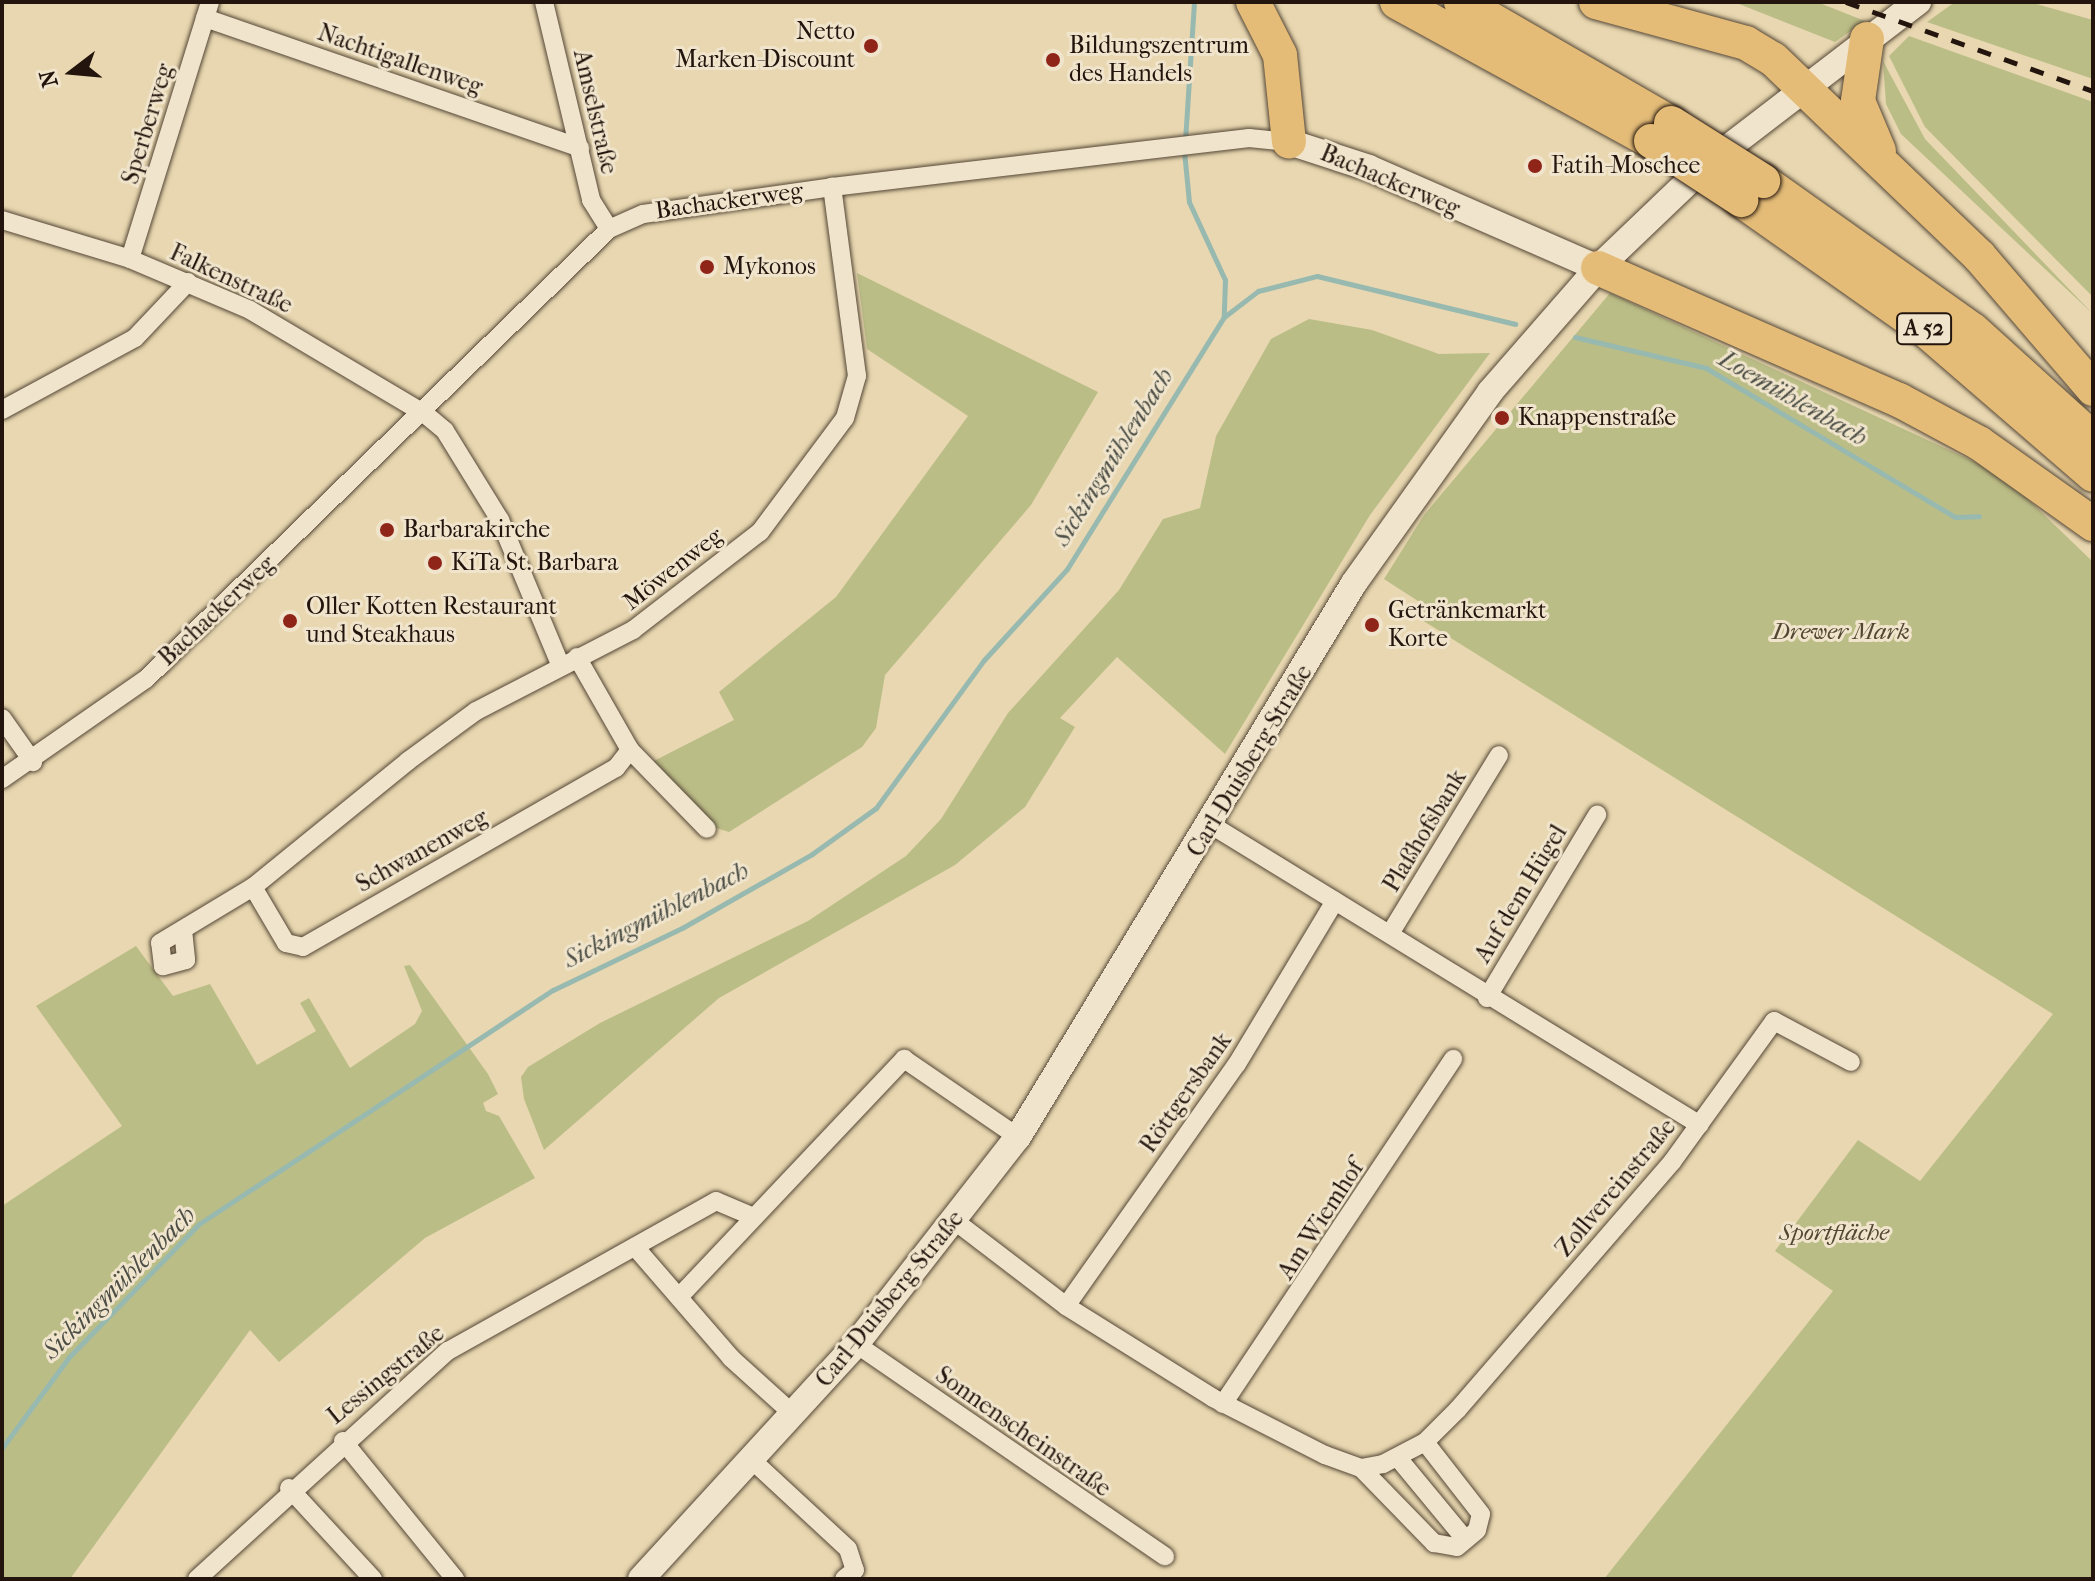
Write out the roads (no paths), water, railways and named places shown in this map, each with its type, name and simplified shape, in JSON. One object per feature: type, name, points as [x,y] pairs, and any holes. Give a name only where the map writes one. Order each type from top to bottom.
[{"type":"highway","points":[[1253,2],[1280,55],[1289,142]]},
{"type":"highway","name":"A 52","points":[[1397,2],[1661,132]]},
{"type":"highway","name":"A 52","points":[[1461,2],[1973,330],[2093,439]]},
{"type":"highway","points":[[1596,2],[1746,43],[1804,86],[1883,159],[1980,257],[2093,389]]},
{"type":"highway","points":[[1867,39],[1858,101],[1883,159]]},
{"type":"highway","name":"A 52","points":[[1752,191],[1924,329],[2093,475]]},
{"type":"highway","points":[[1598,268],[1899,400],[1979,443],[2093,524]]},
{"type":"main road","name":"Carl-Duisberg-Straße","points":[[641,1579],[753,1461],[856,1344],[1018,1137],[1213,826],[1411,497],[1598,268],[1708,163],[1804,86],[1918,2]]},
{"type":"main road","name":"Bachackerweg","points":[[1289,142],[1343,157],[1598,268]]},
{"type":"street","name":"Amselstraße","points":[[544,2],[591,200],[609,229]]},
{"type":"street","name":"Nachtigallenweg","points":[[207,10],[580,148]]},
{"type":"street","name":"Sperberweg","points":[[130,259],[207,10]]},
{"type":"street","name":"Bachackerweg","points":[[2,779],[33,762],[146,679],[425,414],[609,229],[643,214],[832,187],[1212,142],[1289,142]]},
{"type":"street","name":"Möwenweg","points":[[183,930],[253,887],[430,744],[568,661],[673,603],[760,532],[845,418],[857,376],[855,339],[832,187]]},
{"type":"street","name":"Falkenstraße","points":[[2,220],[130,259],[250,310],[425,414],[445,431],[500,520],[568,661],[630,750],[707,829]]},
{"type":"street","points":[[2,410],[135,338],[188,282]]},
{"type":"street","points":[[2,718],[33,762]]},
{"type":"street","name":"Schwanenweg","points":[[253,887],[286,943],[303,947],[616,768],[630,750]]},
{"type":"street","name":"Plaßhofsbank","points":[[1391,932],[1499,755]]},
{"type":"street","name":"Auf dem Hügel","points":[[1487,998],[1597,815]]},
{"type":"street","points":[[1213,826],[1391,932],[1487,998],[1700,1125]]},
{"type":"street","name":"Röttgersbank","points":[[1066,1306],[1237,1064],[1335,901]]},
{"type":"street","name":"Zollvereinstraße","points":[[1361,1468],[1398,1458],[1425,1442],[1700,1125],[1774,1021],[1851,1062]]},
{"type":"street","points":[[679,1297],[752,1216],[904,1059],[1018,1137]]},
{"type":"street","name":"Am Wiemhof","points":[[1223,1404],[1453,1059]]},
{"type":"street","name":"Lessingstraße","points":[[197,1579],[289,1488],[448,1351],[716,1201],[752,1216]]},
{"type":"street","points":[[955,1221],[1066,1306],[1223,1404],[1361,1468],[1434,1543],[1457,1547],[1480,1524],[1477,1504],[1425,1442]]},
{"type":"street","points":[[635,1247],[679,1297],[794,1415]]},
{"type":"street","name":"Sonnenscheinstraße","points":[[856,1344],[1165,1556]]},
{"type":"street","points":[[343,1441],[455,1579]]},
{"type":"street","points":[[1398,1458],[1465,1539]]},
{"type":"street","points":[[753,1461],[848,1549],[855,1570],[844,1579]]},
{"type":"street","points":[[289,1488],[373,1579]]},
{"type":"waterway","points":[[1185,141],[1194,2]]},
{"type":"waterway","points":[[1184,151],[1189,202],[1225,280],[1224,316]]},
{"type":"waterway","name":"Sickingmühlenbach","points":[[2,1448],[69,1357],[199,1224],[553,990],[682,928],[812,854],[876,808],[984,660],[1067,569],[1224,317],[1258,291],[1317,276],[1515,324]]},
{"type":"waterway","name":"Loemühlenbach","points":[[1575,337],[1706,368],[1955,517],[1979,516]]},
{"type":"railway","points":[[1846,2],[2093,91]]},
{"type":"place","name":"Netto Marken-Discount","points":[[871,46]]},
{"type":"place","name":"Bildungszentrum des Handels","points":[[1053,60]]},
{"type":"place","name":"Fatih-Moschee","points":[[1535,166]]},
{"type":"place","name":"Mykonos","points":[[707,267]]},
{"type":"place","name":"Knappenstraße","points":[[1502,418]]},
{"type":"place","name":"Barbarakirche","points":[[387,530]]},
{"type":"place","name":"KiTa St. Barbara","points":[[435,563]]},
{"type":"place","name":"Oller Kotten Restaurant und Steakhaus","points":[[290,621]]},
{"type":"place","name":"Getränkemarkt Korte","points":[[1372,625]]},
{"type":"park label","name":"Drewer Mark","points":[[1841,632]]},
{"type":"park label","name":"Sportfläche","points":[[1834,1233]]}]
